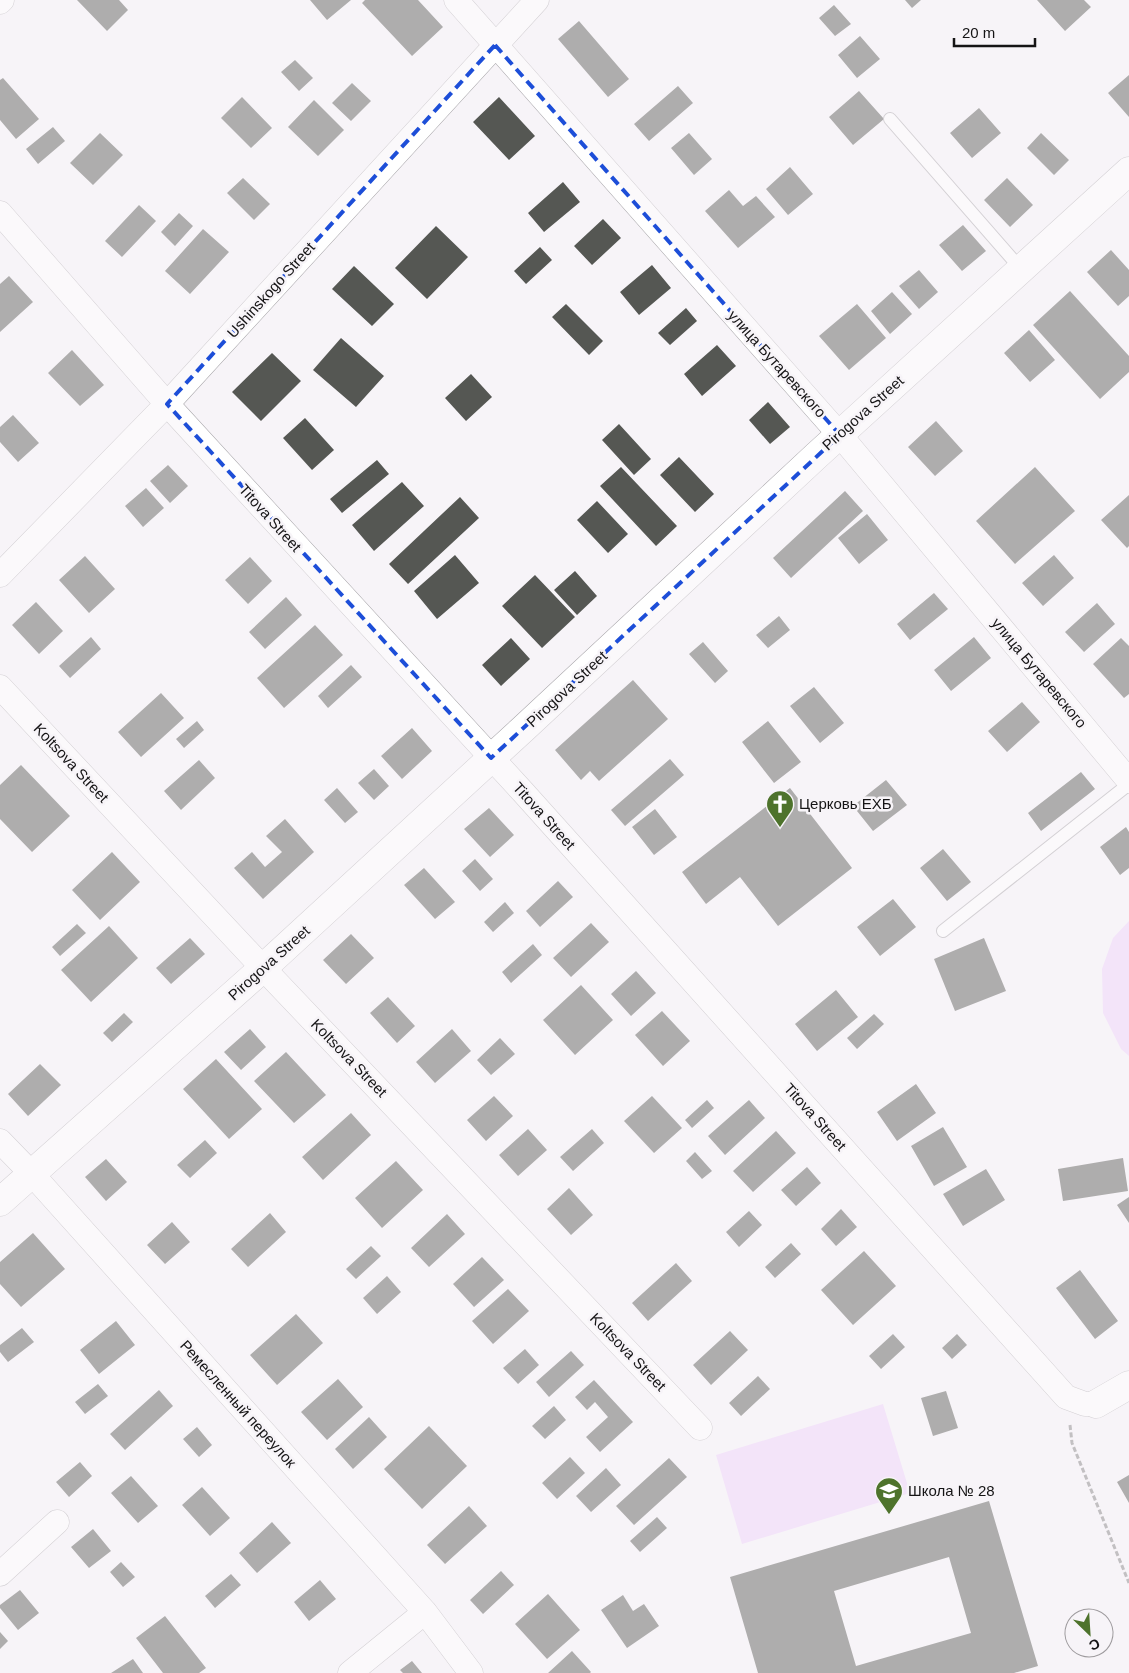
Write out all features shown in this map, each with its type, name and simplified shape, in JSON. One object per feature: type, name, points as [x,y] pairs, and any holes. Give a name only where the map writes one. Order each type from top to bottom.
[{"type":"street","name":"улица Бутаревского","points":[[456,0],[840,435],[1129,783]]},
{"type":"street","name":"Ushinskogo Street","points":[[0,575],[167,404],[537,0]]},
{"type":"street","name":"Pirogova Street","points":[[0,1202],[264,968],[840,435],[1129,171]]},
{"type":"street","name":"Titova Street","points":[[0,213],[167,404],[751,1045],[1066,1397]]},
{"type":"street","name":"Koltsova Street","points":[[0,687],[700,1428]]},
{"type":"street","name":"Ремесленный переулок","points":[[0,1141],[32,1174],[425,1612],[471,1673]]},
{"type":"street","points":[[1066,1397],[1085,1404],[1096,1404],[1129,1385]]},
{"type":"street","points":[[0,1574],[57,1522]]},
{"type":"street","points":[[350,1673],[425,1612]]},
{"type":"lane","points":[[890,119],[1021,269]]},
{"type":"lane","points":[[944,931],[1129,783]]},
{"type":"path","points":[[1066,1397],[1072,1443],[1129,1583]]},
{"type":"highlighted area","points":[[495,45],[840,435],[491,758],[167,404]]},
{"type":"shaded area","points":[[1129,921],[1129,1056],[1121,1049],[1103,1013],[1102,969],[1113,938]]},
{"type":"shaded area","points":[[883,1404],[910,1493],[742,1544],[716,1455]]},
{"type":"building","points":[[77,0],[119,0],[128,10],[107,31]]},
{"type":"building","points":[[310,0],[351,0],[327,20]]},
{"type":"building","points":[[365,0],[418,0],[443,27],[412,56],[362,3]]},
{"type":"building","points":[[905,0],[921,0],[912,8]]},
{"type":"building","points":[[1037,0],[1084,0],[1091,7],[1065,31]]},
{"type":"building","points":[[834,5],[851,24],[835,36],[819,18]]},
{"type":"building","points":[[579,21],[629,79],[608,97],[558,39]]},
{"type":"building","points":[[860,36],[880,59],[857,78],[838,55]]},
{"type":"building","points":[[295,60],[313,78],[299,91],[281,72]]},
{"type":"building","points":[[1129,75],[1129,117],[1108,93]]},
{"type":"building","points":[[3,78],[39,119],[16,139],[0,120],[0,80]]},
{"type":"building","points":[[352,83],[371,101],[351,121],[332,103]]},
{"type":"building","points":[[678,86],[693,103],[649,141],[634,124]]},
{"type":"building","points":[[859,91],[884,119],[853,145],[829,117]]},
{"type":"building","points":[[242,97],[272,128],[251,148],[221,118]]},
{"type":"building","points":[[499,97],[535,136],[509,160],[473,122]]},
{"type":"building","points":[[314,100],[344,130],[318,156],[288,127]]},
{"type":"building","points":[[979,108],[1001,133],[972,158],[950,133]]},
{"type":"building","points":[[53,127],[65,141],[38,164],[26,149]]},
{"type":"building","points":[[100,133],[123,155],[93,185],[70,163]]},
{"type":"building","points":[[689,133],[712,159],[694,175],[671,148]]},
{"type":"building","points":[[1041,133],[1069,160],[1054,175],[1027,148]]},
{"type":"building","points":[[790,167],[813,194],[788,215],[766,189]]},
{"type":"building","points":[[243,178],[270,204],[254,220],[227,193]]},
{"type":"building","points":[[1007,178],[1033,205],[1010,227],[984,200]]},
{"type":"building","points":[[563,182],[580,202],[544,232],[528,213]]},
{"type":"building","points":[[729,190],[743,206],[756,196],[775,217],[738,248],[705,211]]},
{"type":"building","points":[[139,205],[156,221],[122,257],[105,241]]},
{"type":"building","points":[[179,213],[193,226],[175,246],[161,232]]},
{"type":"building","points":[[603,219],[621,238],[592,265],[574,246]]},
{"type":"building","points":[[963,225],[986,251],[962,271],[939,245]]},
{"type":"building","points":[[436,226],[468,257],[427,299],[395,268]]},
{"type":"building","points":[[203,229],[229,252],[190,294],[165,271]]},
{"type":"building","points":[[540,247],[552,260],[526,284],[514,271]]},
{"type":"building","points":[[1111,250],[1129,270],[1129,296],[1118,306],[1087,272]]},
{"type":"building","points":[[652,265],[671,288],[639,315],[620,292]]},
{"type":"building","points":[[354,266],[394,304],[372,326],[332,289]]},
{"type":"building","points":[[919,270],[938,292],[919,309],[899,286]]},
{"type":"building","points":[[9,276],[33,302],[0,332],[0,284]]},
{"type":"building","points":[[1070,291],[1129,356],[1129,372],[1100,399],[1033,325]]},
{"type":"building","points":[[892,292],[912,314],[890,334],[871,311]]},
{"type":"building","points":[[566,304],[603,341],[589,355],[552,317]]},
{"type":"building","points":[[857,304],[886,338],[849,370],[819,336]]},
{"type":"building","points":[[686,308],[697,321],[670,345],[658,333]]},
{"type":"building","points":[[1029,330],[1055,360],[1030,382],[1004,353]]},
{"type":"building","points":[[341,338],[384,376],[356,407],[313,370]]},
{"type":"building","points":[[717,345],[736,366],[702,396],[684,374]]},
{"type":"building","points":[[72,350],[104,385],[80,406],[48,373]]},
{"type":"building","points":[[272,353],[301,381],[261,421],[232,392]]},
{"type":"building","points":[[471,374],[492,397],[466,421],[445,398]]},
{"type":"building","points":[[768,402],[790,427],[770,444],[749,420]]},
{"type":"building","points":[[13,415],[39,443],[18,462],[0,442],[0,427]]},
{"type":"building","points":[[305,418],[334,450],[312,470],[283,438]]},
{"type":"building","points":[[936,421],[963,451],[935,476],[908,447]]},
{"type":"building","points":[[619,424],[651,459],[634,475],[602,440]]},
{"type":"building","points":[[679,457],[714,494],[695,512],[660,475]]},
{"type":"building","points":[[377,460],[389,474],[342,513],[330,499]]},
{"type":"building","points":[[168,465],[188,486],[170,503],[150,481]]},
{"type":"building","points":[[621,467],[677,526],[656,546],[600,486]]},
{"type":"building","points":[[1035,467],[1075,511],[1015,564],[976,521]]},
{"type":"building","points":[[402,482],[424,506],[374,551],[352,525]]},
{"type":"building","points":[[146,488],[164,508],[143,527],[125,506]]},
{"type":"building","points":[[845,491],[863,511],[791,578],[773,558]]},
{"type":"building","points":[[1129,495],[1129,546],[1127,548],[1101,520]]},
{"type":"building","points":[[460,497],[479,518],[408,584],[389,564]]},
{"type":"building","points":[[597,501],[628,534],[608,553],[577,520]]},
{"type":"building","points":[[867,514],[888,540],[859,564],[838,538]]},
{"type":"building","points":[[455,555],[479,583],[437,619],[414,591]]},
{"type":"building","points":[[1054,555],[1074,578],[1043,606],[1022,583]]},
{"type":"building","points":[[85,556],[115,589],[89,613],[59,580]]},
{"type":"building","points":[[250,557],[272,581],[248,604],[225,580]]},
{"type":"building","points":[[575,571],[597,596],[577,615],[554,590]]},
{"type":"building","points":[[535,575],[575,617],[542,648],[502,606]]},
{"type":"building","points":[[934,593],[948,609],[910,640],[897,624]]},
{"type":"building","points":[[286,597],[302,615],[265,649],[249,632]]},
{"type":"building","points":[[36,602],[63,631],[39,654],[12,625]]},
{"type":"building","points":[[1097,603],[1115,624],[1084,652],[1065,632]]},
{"type":"building","points":[[779,616],[790,630],[768,648],[756,635]]},
{"type":"building","points":[[315,625],[343,655],[284,708],[257,678]]},
{"type":"building","points":[[91,637],[101,649],[70,678],[59,666]]},
{"type":"building","points":[[974,637],[991,658],[951,691],[934,670]]},
{"type":"building","points":[[511,638],[530,659],[501,686],[482,665]]},
{"type":"building","points":[[1121,638],[1129,646],[1129,694],[1124,698],[1093,664]]},
{"type":"building","points":[[703,642],[728,671],[715,683],[689,654]]},
{"type":"building","points":[[351,665],[362,677],[328,708],[318,696]]},
{"type":"building","points":[[633,680],[668,719],[599,781],[590,771],[581,780],[555,750]]},
{"type":"building","points":[[814,687],[844,723],[820,743],[790,706]]},
{"type":"building","points":[[161,693],[184,718],[141,757],[118,732]]},
{"type":"building","points":[[1022,702],[1040,722],[1007,752],[988,731]]},
{"type":"building","points":[[197,721],[204,730],[184,748],[176,739]]},
{"type":"building","points":[[768,721],[801,762],[774,783],[742,742]]},
{"type":"building","points":[[412,728],[432,751],[402,779],[381,756]]},
{"type":"building","points":[[670,759],[684,775],[625,826],[611,810]]},
{"type":"building","points":[[199,760],[215,778],[181,810],[164,791]]},
{"type":"building","points":[[21,765],[70,816],[32,852],[0,819],[0,785]]},
{"type":"building","points":[[374,769],[389,786],[374,800],[358,783]]},
{"type":"building","points":[[1081,772],[1095,789],[1041,831],[1028,813]]},
{"type":"building","points":[[886,780],[907,805],[873,831],[853,806]]},
{"type":"building","points":[[337,788],[358,812],[345,823],[324,800]]},
{"type":"building","name":"Церковь ЕХБ","points":[[790,788],[852,868],[778,926],[740,877],[706,904],[682,872]]},
{"type":"building","points":[[489,808],[514,835],[490,857],[464,829]]},
{"type":"building","points":[[655,809],[677,837],[654,855],[632,827]]},
{"type":"building","points":[[285,819],[314,852],[263,899],[234,868],[252,852],[265,867],[282,852],[266,836]]},
{"type":"building","points":[[1126,827],[1129,832],[1129,868],[1120,875],[1100,847]]},
{"type":"building","points":[[943,849],[971,882],[947,901],[920,868]]},
{"type":"building","points":[[112,852],[140,882],[100,920],[72,890]]},
{"type":"building","points":[[475,859],[493,879],[480,891],[462,871]]},
{"type":"building","points":[[424,868],[455,902],[435,919],[404,885]]},
{"type":"building","points":[[558,881],[573,897],[540,927],[526,911]]},
{"type":"building","points":[[893,899],[916,927],[880,956],[857,927]]},
{"type":"building","points":[[505,902],[514,913],[493,932],[484,922]]},
{"type":"building","points":[[591,923],[609,942],[571,977],[553,958]]},
{"type":"building","points":[[77,924],[86,933],[60,956],[52,947]]},
{"type":"building","points":[[109,926],[138,958],[91,1002],[61,970]]},
{"type":"building","points":[[351,934],[374,958],[346,984],[323,960]]},
{"type":"building","points":[[190,938],[205,954],[171,984],[156,968]]},
{"type":"building","points":[[984,938],[1006,991],[955,1011],[934,959]]},
{"type":"building","points":[[533,944],[542,955],[511,983],[502,972]]},
{"type":"building","points":[[636,971],[656,993],[631,1016],[611,994]]},
{"type":"building","points":[[581,985],[613,1020],[575,1055],[543,1020]]},
{"type":"building","points":[[836,990],[858,1017],[817,1051],[795,1024]]},
{"type":"building","points":[[388,997],[415,1026],[397,1043],[370,1013]]},
{"type":"building","points":[[662,1011],[690,1041],[663,1066],[635,1035]]},
{"type":"building","points":[[124,1013],[133,1022],[112,1042],[103,1033]]},
{"type":"building","points":[[874,1014],[884,1024],[857,1049],[847,1038]]},
{"type":"building","points":[[250,1029],[266,1047],[241,1070],[224,1052]]},
{"type":"building","points":[[452,1029],[471,1051],[435,1083],[416,1062]]},
{"type":"building","points":[[500,1038],[515,1054],[491,1075],[477,1060]]},
{"type":"building","points":[[286,1052],[326,1095],[294,1123],[254,1081]]},
{"type":"building","points":[[216,1059],[262,1109],[229,1139],[183,1089]]},
{"type":"building","points":[[40,1064],[61,1085],[28,1116],[8,1094]]},
{"type":"building","points":[[916,1084],[936,1113],[897,1141],[877,1112]]},
{"type":"building","points":[[494,1096],[513,1116],[486,1141],[467,1120]]},
{"type":"building","points":[[652,1096],[682,1128],[654,1153],[624,1121]]},
{"type":"building","points":[[707,1100],[714,1108],[692,1128],[685,1120]]},
{"type":"building","points":[[749,1100],[765,1118],[725,1155],[708,1136]]},
{"type":"building","points":[[351,1113],[371,1135],[323,1180],[302,1157]]},
{"type":"building","points":[[943,1127],[967,1167],[934,1186],[911,1146]]},
{"type":"building","points":[[528,1129],[547,1150],[518,1176],[499,1155]]},
{"type":"building","points":[[592,1129],[604,1143],[573,1171],[560,1157]]},
{"type":"building","points":[[776,1131],[796,1153],[753,1192],[733,1171]]},
{"type":"building","points":[[205,1140],[217,1153],[190,1178],[177,1165]]},
{"type":"building","points":[[695,1152],[712,1171],[702,1179],[686,1161]]},
{"type":"building","points":[[1123,1158],[1128,1191],[1063,1201],[1058,1169]]},
{"type":"building","points":[[106,1159],[127,1182],[106,1201],[85,1177]]},
{"type":"building","points":[[396,1161],[423,1190],[382,1228],[355,1198]]},
{"type":"building","points":[[807,1167],[821,1183],[796,1206],[781,1190]]},
{"type":"building","points":[[986,1169],[1005,1200],[963,1226],[943,1194]]},
{"type":"building","points":[[569,1188],[593,1215],[571,1235],[547,1209]]},
{"type":"building","points":[[1129,1197],[1129,1223],[1117,1205]]},
{"type":"building","points":[[841,1209],[857,1227],[836,1246],[821,1229]]},
{"type":"building","points":[[749,1211],[762,1225],[739,1247],[726,1232]]},
{"type":"building","points":[[270,1213],[286,1232],[248,1267],[231,1249]]},
{"type":"building","points":[[447,1214],[465,1234],[429,1267],[411,1248]]},
{"type":"building","points":[[172,1222],[190,1242],[165,1264],[147,1245]]},
{"type":"building","points":[[33,1233],[65,1269],[21,1307],[0,1284],[0,1262]]},
{"type":"building","points":[[791,1243],[801,1254],[775,1278],[765,1267]]},
{"type":"building","points":[[371,1246],[381,1256],[356,1279],[346,1269]]},
{"type":"building","points":[[864,1251],[896,1286],[853,1325],[821,1290]]},
{"type":"building","points":[[482,1257],[504,1280],[474,1307],[453,1284]]},
{"type":"building","points":[[676,1263],[692,1281],[648,1321],[632,1303]]},
{"type":"building","points":[[1080,1270],[1118,1321],[1095,1339],[1056,1288]]},
{"type":"building","points":[[387,1276],[401,1292],[377,1314],[363,1298]]},
{"type":"building","points":[[508,1289],[529,1311],[493,1344],[472,1321]]},
{"type":"building","points":[[296,1314],[323,1343],[277,1385],[250,1355]]},
{"type":"building","points":[[116,1321],[135,1345],[99,1374],[80,1350]]},
{"type":"building","points":[[22,1328],[34,1342],[8,1362],[0,1352],[0,1345]]},
{"type":"building","points":[[730,1331],[748,1350],[711,1385],[693,1365]]},
{"type":"building","points":[[893,1334],[905,1347],[881,1369],[869,1356]]},
{"type":"building","points":[[957,1334],[967,1345],[952,1359],[942,1348]]},
{"type":"building","points":[[525,1349],[539,1365],[518,1384],[503,1368]]},
{"type":"building","points":[[571,1351],[584,1365],[549,1397],[536,1382]]},
{"type":"building","points":[[758,1376],[770,1389],[741,1416],[729,1403]]},
{"type":"building","points":[[338,1379],[363,1407],[327,1440],[301,1412]]},
{"type":"building","points":[[594,1380],[633,1422],[600,1452],[586,1437],[608,1417],[595,1402],[587,1410],[575,1397]]},
{"type":"building","points":[[98,1384],[108,1396],[85,1414],[75,1402]]},
{"type":"building","points":[[159,1390],[173,1406],[125,1450],[110,1434]]},
{"type":"building","points":[[946,1391],[958,1428],[933,1436],[921,1398]]},
{"type":"building","points":[[554,1406],[566,1420],[545,1439],[532,1426]]},
{"type":"building","points":[[369,1417],[387,1437],[353,1469],[335,1449]]},
{"type":"building","points":[[429,1426],[467,1466],[422,1509],[384,1469]]},
{"type":"building","points":[[197,1427],[212,1445],[199,1457],[183,1439]]},
{"type":"building","points":[[570,1457],[585,1473],[557,1499],[542,1483]]},
{"type":"building","points":[[669,1458],[687,1477],[634,1525],[616,1506]]},
{"type":"building","points":[[80,1462],[92,1476],[69,1497],[56,1482]]},
{"type":"building","points":[[606,1468],[621,1485],[591,1512],[576,1496]]},
{"type":"building","points":[[1129,1475],[1129,1503],[1117,1482]]},
{"type":"building","points":[[131,1476],[158,1506],[138,1523],[111,1493]]},
{"type":"building","points":[[202,1487],[230,1518],[210,1536],[182,1505]]},
{"type":"building","name":"Школа № 28","points":[[989,1501],[1038,1666],[1014,1673],[758,1673],[730,1577]],"holes":[[[949,1557],[971,1633],[856,1666],[834,1591]]]},
{"type":"building","points":[[469,1506],[487,1526],[445,1564],[427,1545]]},
{"type":"building","points":[[657,1517],[667,1528],[640,1552],[630,1541]]},
{"type":"building","points":[[272,1522],[291,1543],[257,1573],[239,1553]]},
{"type":"building","points":[[93,1529],[111,1551],[89,1568],[71,1547]]},
{"type":"building","points":[[121,1562],[135,1577],[123,1587],[110,1572]]},
{"type":"building","points":[[501,1571],[514,1585],[483,1614],[470,1600]]},
{"type":"building","points":[[231,1574],[241,1585],[215,1608],[205,1596]]},
{"type":"building","points":[[320,1580],[336,1599],[309,1621],[294,1602]]},
{"type":"building","points":[[20,1590],[39,1613],[18,1630],[0,1608],[0,1605]]},
{"type":"building","points":[[548,1594],[580,1630],[547,1659],[515,1624]]},
{"type":"building","points":[[623,1595],[633,1611],[644,1604],[659,1626],[627,1648],[601,1610]]},
{"type":"building","points":[[165,1616],[206,1668],[199,1673],[163,1673],[136,1638]]},
{"type":"building","points":[[0,1632],[8,1641],[0,1649]]},
{"type":"building","points":[[572,1651],[590,1673],[548,1673]]},
{"type":"building","points":[[133,1659],[143,1673],[111,1673]]},
{"type":"building","points":[[412,1661],[422,1673],[403,1673],[400,1670]]},
{"type":"place","name":"Церковь ЕХБ","points":[[780,828]]},
{"type":"place","name":"Школа № 28","points":[[889,1515]]}]
